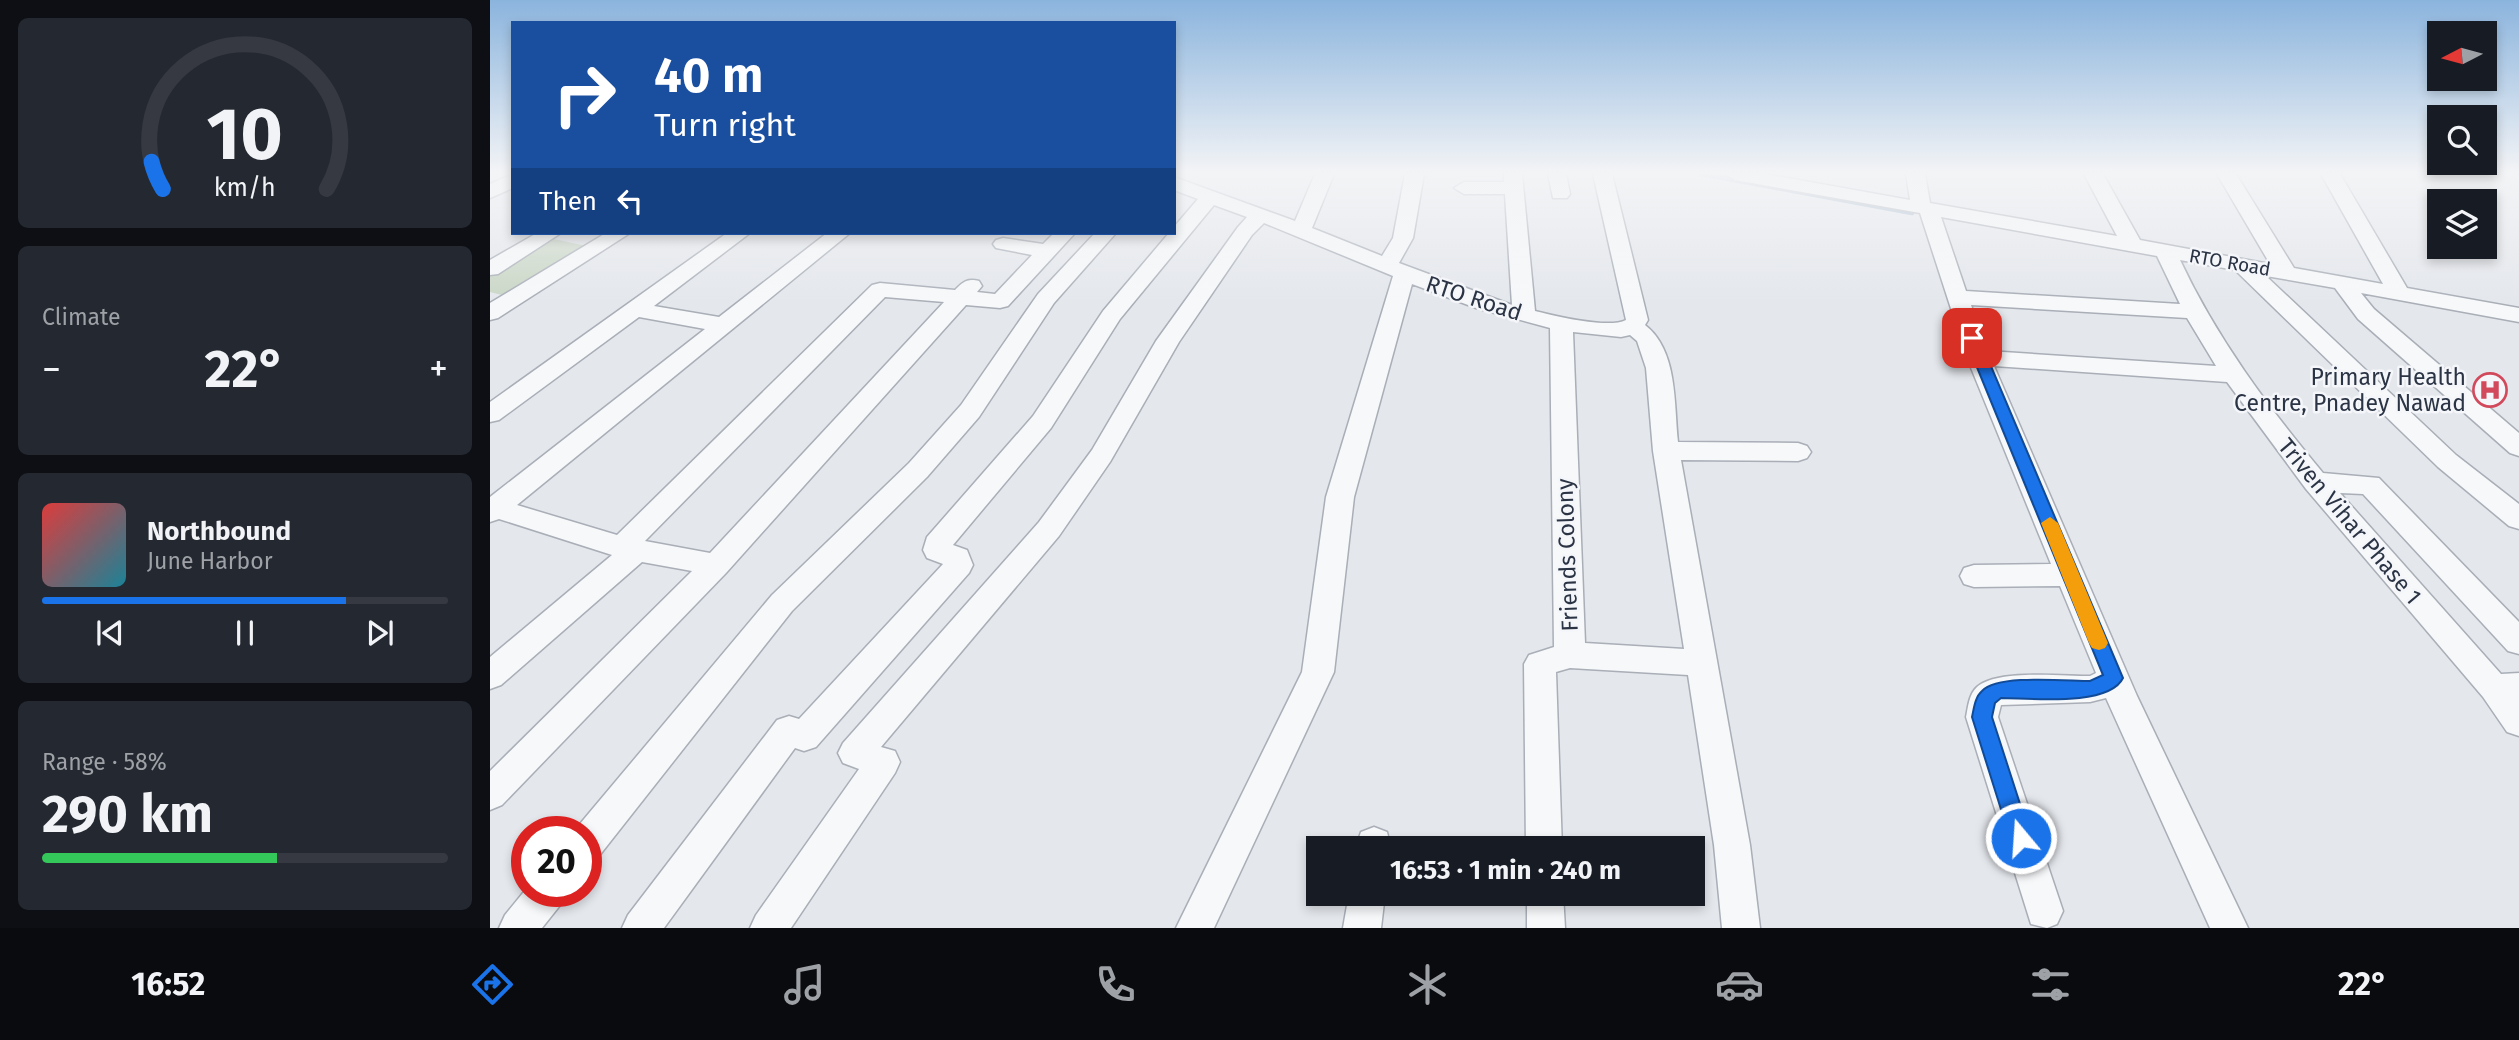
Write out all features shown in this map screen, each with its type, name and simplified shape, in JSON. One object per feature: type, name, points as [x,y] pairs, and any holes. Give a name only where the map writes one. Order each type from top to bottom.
[{"type":"street","points":[[641,928],[789,730],[804,737],[959,565],[957,558],[937,551],[937,544],[1042,422],[1111,317],[1193,217]]},
{"type":"street","points":[[769,928],[883,762],[855,753],[1049,529],[1101,456],[1168,341],[1245,231],[1259,217]]},
{"type":"street","name":"RTO Road","points":[[1267,217],[1464,299],[1561,323],[1605,330],[1621,330],[1633,326]]},
{"type":"street","points":[[1301,231],[1307,217]]},
{"type":"street","points":[[1195,928],[1318,672],[1340,497],[1407,217]]},
{"type":"street","points":[[1517,217],[1524,316]]},
{"type":"street","points":[[1614,217],[1636,313],[1637,320],[1633,326],[1648,338],[1658,368],[1666,452],[1732,845],[1741,928]]},
{"type":"street","points":[[1928,217],[1979,358],[2113,678],[2230,928]]},
{"type":"street","name":"RTO Road","points":[[1982,217],[2519,315]]},
{"type":"street","points":[[2117,217],[2131,244]]},
{"type":"street","points":[[2253,217],[2286,272]]},
{"type":"street","points":[[2355,217],[2399,293]]},
{"type":"street","points":[[490,269],[548,235]]},
{"type":"street","points":[[571,235],[611,239]]},
{"type":"street","points":[[490,414],[737,235]]},
{"type":"street","points":[[493,510],[837,235]]},
{"type":"street","points":[[490,676],[629,548],[880,290],[966,292],[1000,301],[1063,235]]},
{"type":"street","points":[[602,824],[782,603],[918,470],[970,411],[1046,299],[1105,235]]},
{"type":"street","points":[[496,304],[611,239]]},
{"type":"street","points":[[1003,244],[1049,251]]},
{"type":"street","name":"Triven Vihar Phase 1","points":[[2165,250],[2179,284],[2234,375],[2286,447],[2315,482],[2506,687],[2519,722]]},
{"type":"street","points":[[2241,264],[2447,461],[2519,519]]},
{"type":"street","points":[[2342,283],[2365,314],[2519,447]]},
{"type":"street","points":[[490,794],[716,565],[966,292]]},
{"type":"street","points":[[1957,298],[2196,312]]},
{"type":"street","points":[[635,309],[723,324]]},
{"type":"street","name":"Friends Colony","points":[[1544,836],[1540,664],[1570,655],[1561,323]]},
{"type":"street","points":[[1979,358],[2234,375]]},
{"type":"street","points":[[1666,452],[1798,452]]},
{"type":"street","points":[[2315,482],[2370,485],[2519,642]]},
{"type":"street","points":[[493,510],[629,548],[716,565]]},
{"type":"street","points":[[1974,576],[2071,575]]},
{"type":"street","points":[[1570,655],[1701,663]]},
{"type":"street","points":[[2044,912],[1982,717],[1986,698],[1997,690],[2090,689],[2102,686],[2113,678]]},
{"type":"street","points":[[1363,928],[1366,906]]},
{"type":"street","points":[[1545,906],[1546,928]]},
{"type":"street","points":[[518,928],[535,907]]},
{"type":"green space","points":[[549,238],[591,247],[510,297],[490,292],[490,273]]},
{"type":"slow traffic","points":[[2050,523],[2099,643]]},
{"type":"place","name":"Primary Health Centre, Pnadey Nawad","points":[[2490,390]]},
{"type":"route","points":[[1972,338],[2113,678],[2102,686],[2090,689],[1997,690],[1986,698],[1982,717],[2021,838]]}]
